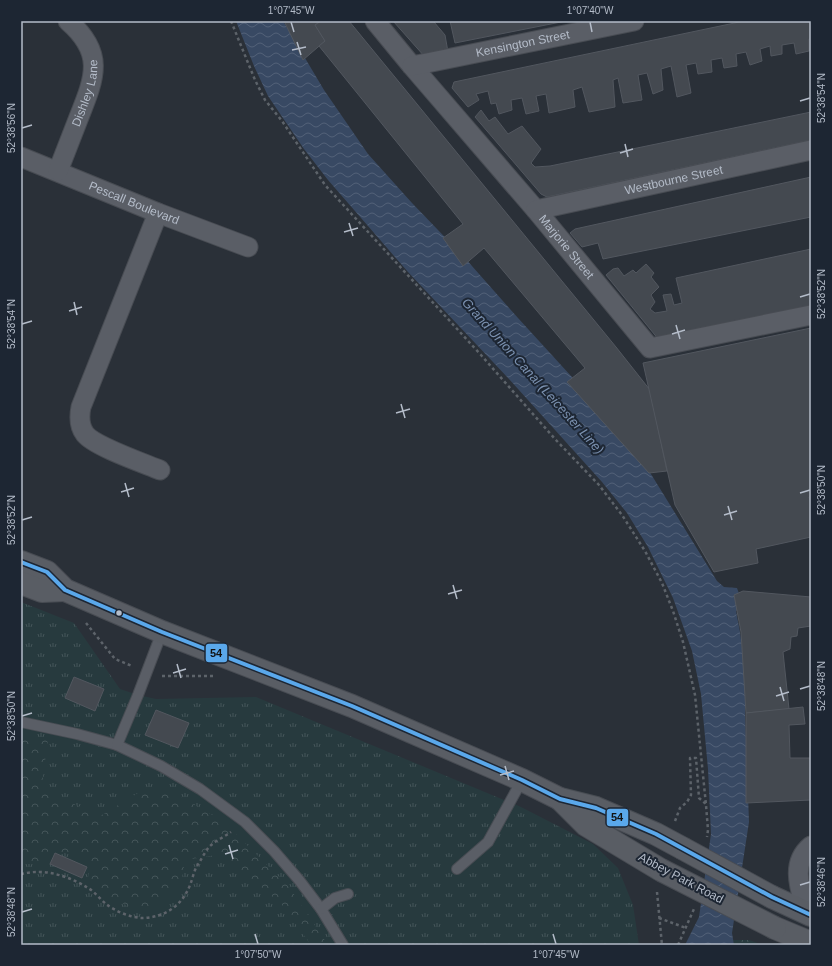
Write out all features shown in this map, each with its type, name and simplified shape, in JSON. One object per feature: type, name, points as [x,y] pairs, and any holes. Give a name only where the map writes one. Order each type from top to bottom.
[{"type":"main road","name":"Abbey Park Road","points":[[21,562],[47,572],[65,590],[162,632],[352,706],[522,780],[560,799],[596,808],[675,844],[772,897],[809,915]]},
{"type":"main road","name":"Abbey Park Road","points":[[21,583],[42,591],[65,590]]},
{"type":"main road","name":"Abbey Park Road","points":[[560,799],[586,825],[661,870],[775,928],[811,943]]},
{"type":"street","name":"Dishley Lane","points":[[58,171],[94,78],[93,60],[87,42],[78,30],[68,21]]},
{"type":"street","name":"Marjorie Street","points":[[375,21],[536,210],[650,348],[811,315]]},
{"type":"street","name":"Kensington Street","points":[[412,66],[634,21]]},
{"type":"street","name":"Westbourne Street","points":[[536,210],[811,150]]},
{"type":"street","name":"Pescall Boulevard","points":[[21,157],[248,247]]},
{"type":"street","points":[[158,212],[79,416],[82,430],[91,441],[160,470]]},
{"type":"street","points":[[809,915],[800,888],[798,874],[799,862],[811,846]]},
{"type":"lane","points":[[117,745],[162,632]]},
{"type":"lane","points":[[21,722],[77,734],[117,745],[161,766],[200,789],[245,822],[274,851],[321,908],[342,945]]},
{"type":"lane","points":[[457,869],[488,842],[522,780]]},
{"type":"lane","points":[[321,908],[335,898],[348,894]]},
{"type":"path","points":[[231,21],[255,80],[265,100],[282,121],[325,185],[599,485],[622,515],[644,551],[662,583],[673,611],[683,642],[695,695],[708,830],[706,837]]},
{"type":"path","points":[[675,844],[680,808],[691,795],[690,758],[696,758],[699,798],[706,805]]},
{"type":"path","points":[[21,874],[44,872],[58,876],[88,888],[98,895],[106,904],[117,910],[142,918],[154,916],[177,906],[185,897],[198,864],[209,848],[245,822]]},
{"type":"path","points":[[657,891],[662,945]]},
{"type":"path","points":[[678,945],[693,914],[694,908]]},
{"type":"path","points":[[659,918],[686,928]]},
{"type":"green space","points":[[21,602],[74,623],[120,689],[156,699],[256,697],[521,807],[593,844],[618,868],[633,905],[639,945],[21,945]]},
{"type":"green space","points":[[21,737],[48,739],[41,792],[102,815],[138,793],[166,789],[223,821],[289,887],[328,945],[311,945],[283,906],[223,854],[185,860],[182,878],[170,897],[150,908],[126,905],[104,894],[88,878],[91,862],[50,848],[41,864],[21,864]]},
{"type":"green space","points":[[733,940],[749,940],[763,945],[734,945]]},
{"type":"water","name":"Grand Union Canal (Leicester Line)","points":[[236,21],[283,21],[324,90],[368,154],[412,203],[464,257],[645,457],[646,466],[717,581],[724,587],[737,588],[744,608],[736,611],[745,672],[749,822],[732,933],[734,945],[685,945],[699,917],[711,834],[708,769],[701,694],[692,651],[673,598],[648,547],[627,513],[602,482],[509,379],[408,272],[328,180],[304,149],[268,96]]},
{"type":"building","points":[[284,21],[321,21],[315,25],[325,41],[303,60]]},
{"type":"building","points":[[321,21],[349,21],[650,390],[667,471],[649,473],[567,382],[585,368],[484,248],[463,266],[443,238],[463,224],[319,46],[325,41],[315,25]]},
{"type":"building","points":[[393,21],[436,21],[434,22],[445,35],[448,52],[425,57]]},
{"type":"building","points":[[450,21],[566,21],[455,43]]},
{"type":"building","points":[[744,21],[811,21],[809,51],[796,54],[794,43],[782,45],[782,54],[771,56],[770,46],[760,49],[762,61],[750,65],[746,52],[736,54],[737,66],[724,68],[722,58],[711,60],[712,72],[698,74],[696,63],[686,65],[691,93],[677,97],[671,66],[661,69],[663,90],[653,94],[647,73],[638,75],[642,100],[623,103],[618,78],[613,80],[615,107],[589,112],[582,87],[573,90],[575,107],[549,113],[546,94],[536,96],[539,111],[526,114],[522,98],[511,100],[512,110],[499,114],[496,103],[491,104],[488,91],[476,94],[479,100],[468,107],[452,88],[454,82]]},
{"type":"building","points":[[481,110],[489,121],[495,117],[508,134],[522,126],[541,149],[531,163],[535,167],[550,166],[811,112],[811,140],[547,197],[541,194],[475,117]]},
{"type":"building","points":[[811,177],[811,217],[603,259],[598,243],[582,247],[570,233],[575,229]]},
{"type":"building","points":[[811,249],[811,307],[659,340],[606,275],[613,269],[618,268],[624,276],[633,270],[636,273],[646,264],[654,273],[651,277],[659,287],[651,295],[655,302],[650,309],[655,313],[667,311],[663,295],[671,294],[674,305],[682,303],[676,278]]},
{"type":"building","points":[[811,328],[811,497],[809,497],[811,504],[811,537],[756,549],[758,563],[714,572],[675,505],[643,363]]},
{"type":"building","points":[[743,591],[811,597],[811,626],[798,628],[797,636],[791,637],[790,649],[783,652],[789,709],[746,713],[741,632],[734,595]]},
{"type":"building","points":[[74,677],[104,689],[95,711],[65,698]]},
{"type":"building","points":[[803,707],[805,724],[789,725],[790,758],[811,758],[811,800],[746,803],[746,713]]},
{"type":"building","points":[[156,710],[189,723],[178,748],[145,735]]},
{"type":"building","points":[[55,853],[87,867],[82,878],[50,864]]},
{"type":"transit line","name":"54","points":[[21,562],[47,572],[65,590],[162,632],[352,706],[522,780],[560,799],[596,808],[656,834],[772,897],[811,915]]}]
